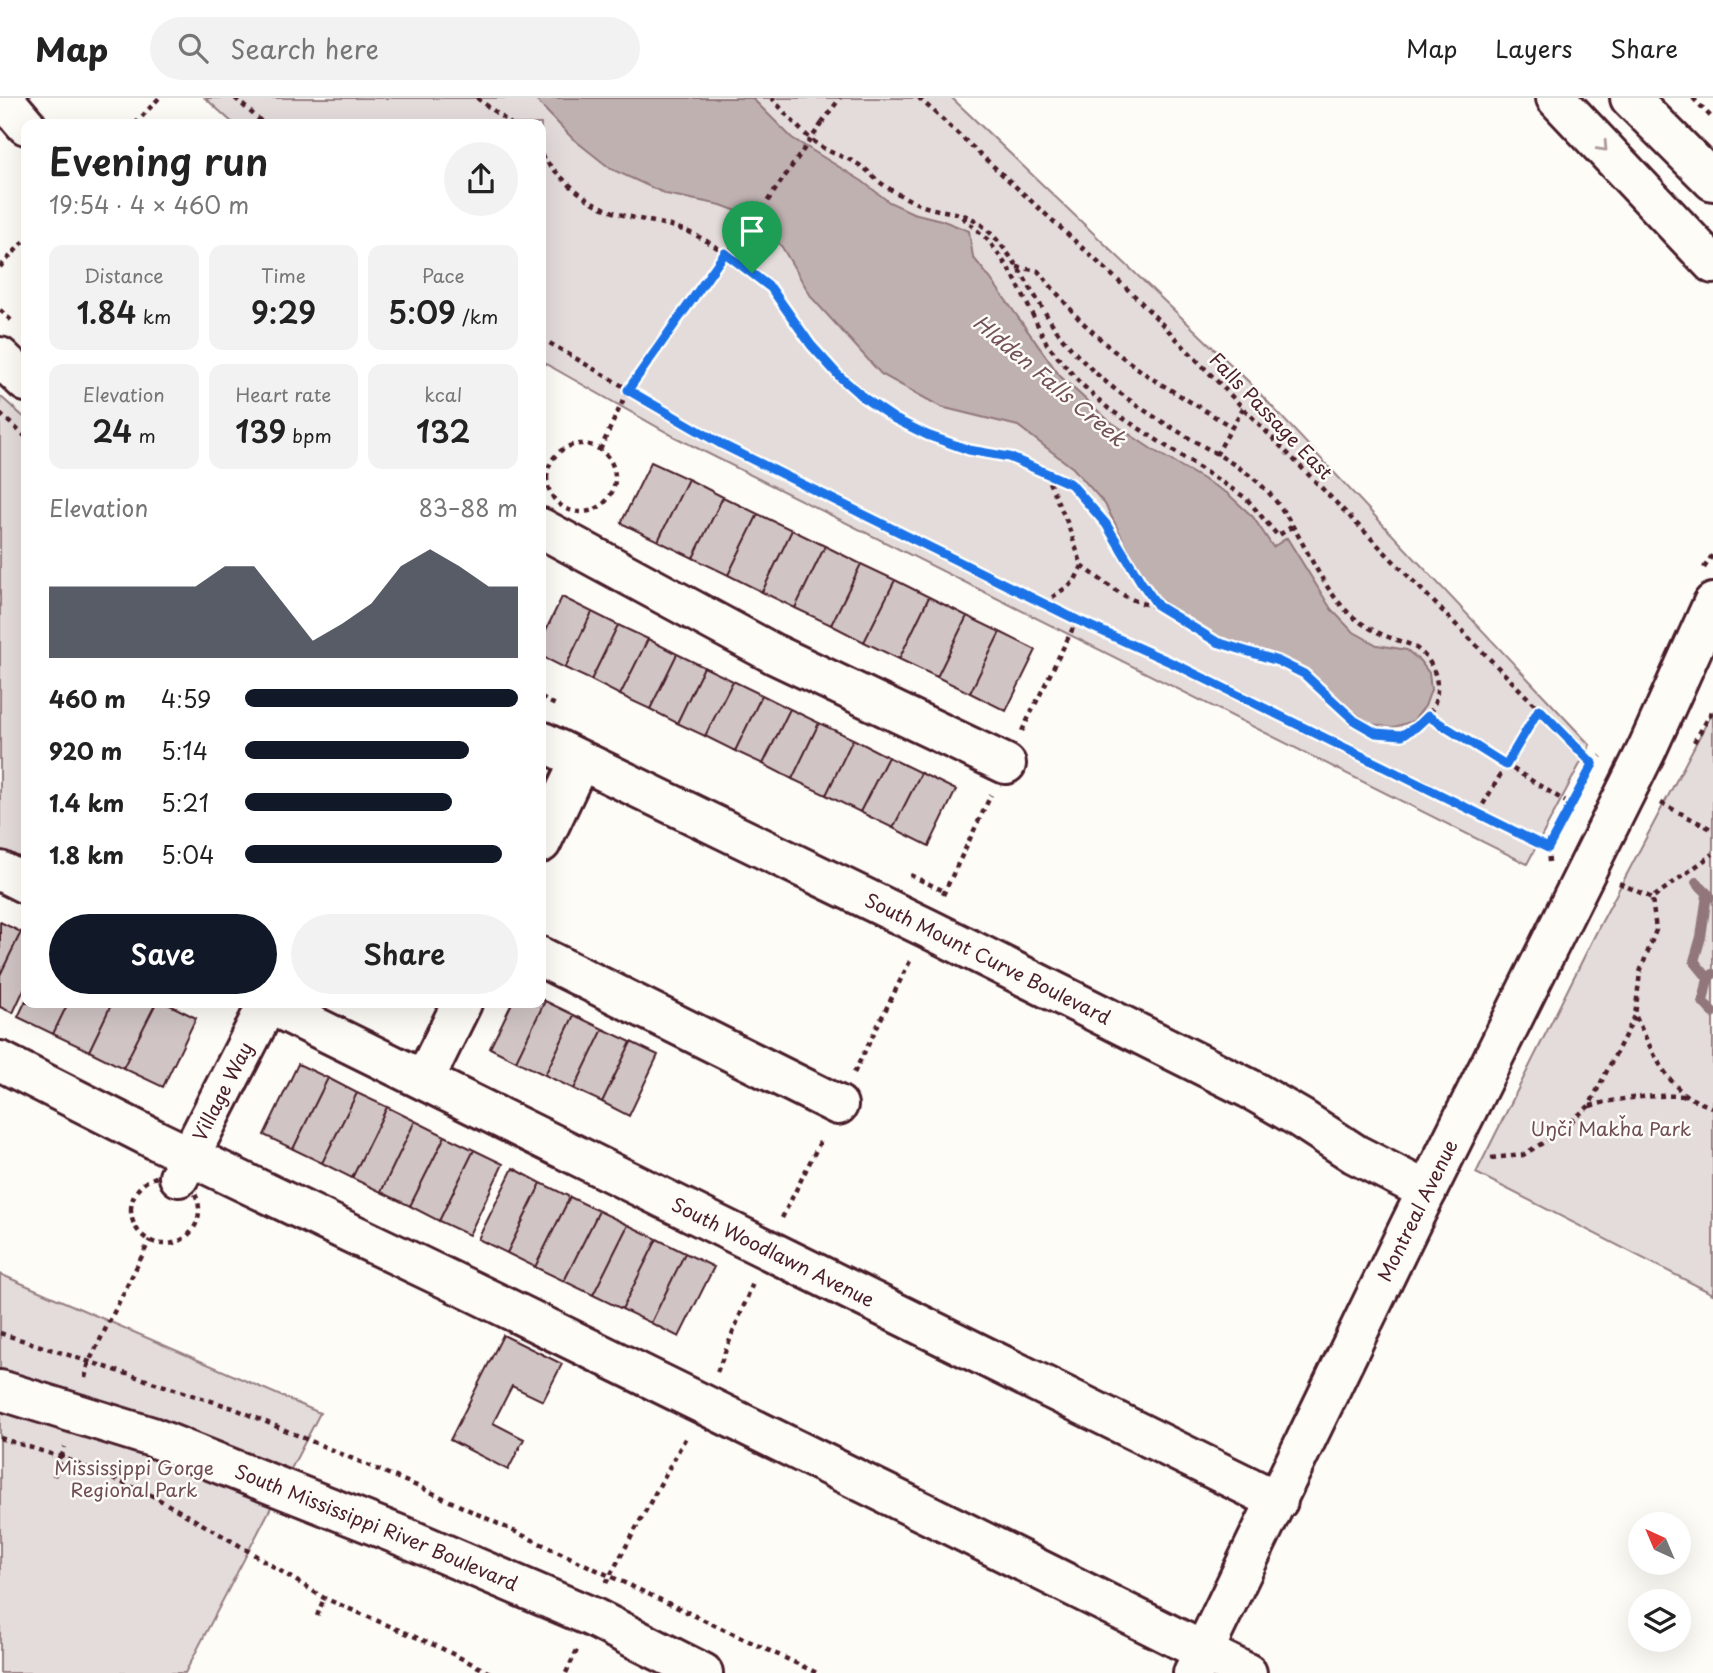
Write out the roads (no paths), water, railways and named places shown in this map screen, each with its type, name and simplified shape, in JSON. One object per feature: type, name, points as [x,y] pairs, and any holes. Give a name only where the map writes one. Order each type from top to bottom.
[{"type":"street","points":[[3,98],[21,119]]},
{"type":"street","points":[[1630,98],[1713,181]]},
{"type":"street","points":[[1576,105],[1713,264]]},
{"type":"street","points":[[0,356],[21,377]]},
{"type":"street","points":[[547,520],[774,654],[1006,764]]},
{"type":"street","name":"Montreal Avenue","points":[[1198,1662],[1427,1191],[1647,749],[1713,603]]},
{"type":"street","name":"Montreal Avenue","points":[[1647,749],[1713,654]]},
{"type":"street","name":"South Mount Curve Boulevard","points":[[546,744],[1250,1088],[1355,1154],[1427,1191]]},
{"type":"street","points":[[546,832],[580,761]]},
{"type":"street","points":[[0,871],[21,882]]},
{"type":"street","points":[[546,959],[838,1105]]},
{"type":"street","name":"Village Way","points":[[184,1167],[265,1008]]},
{"type":"street","name":"South Woodlawn Avenue","points":[[278,1008],[1278,1501]]},
{"type":"street","points":[[424,1080],[460,1008]]},
{"type":"street","points":[[0,1061],[158,1141],[184,1167],[703,1405],[956,1528],[1198,1662],[1247,1673]]},
{"type":"street","name":"South Mississippi River Boulevard","points":[[0,1390],[152,1437],[407,1538],[592,1618],[703,1673]]},
{"type":"water","points":[[534,98],[752,98],[792,138],[862,181],[889,202],[913,213],[969,231],[973,257],[1060,376],[1108,420],[1227,493],[1253,517],[1273,547],[1287,538],[1331,609],[1352,631],[1377,645],[1407,650],[1420,661],[1429,673],[1431,690],[1425,706],[1413,721],[1392,728],[1367,723],[1309,672],[1276,654],[1211,634],[1180,616],[1159,598],[1141,575],[1105,504],[1073,468],[1018,426],[941,407],[881,374],[812,298],[782,247],[758,219],[721,205],[666,194],[611,169],[572,138]]},
{"type":"waterway","name":"HIdden Falls Creek","points":[[1696,882],[1711,897]]},
{"type":"waterway","points":[[1707,895],[1701,937],[1694,961],[1708,978]]},
{"type":"waterway","name":"HIdden Falls Creek","points":[[1713,974],[1708,978],[1703,1002],[1713,1013]]},
{"type":"park label","name":"Uŋči Makȟa Park","points":[[1611,1129]]},
{"type":"park label","name":"Mississippi Gorge Regional Park","points":[[134,1479]]}]
